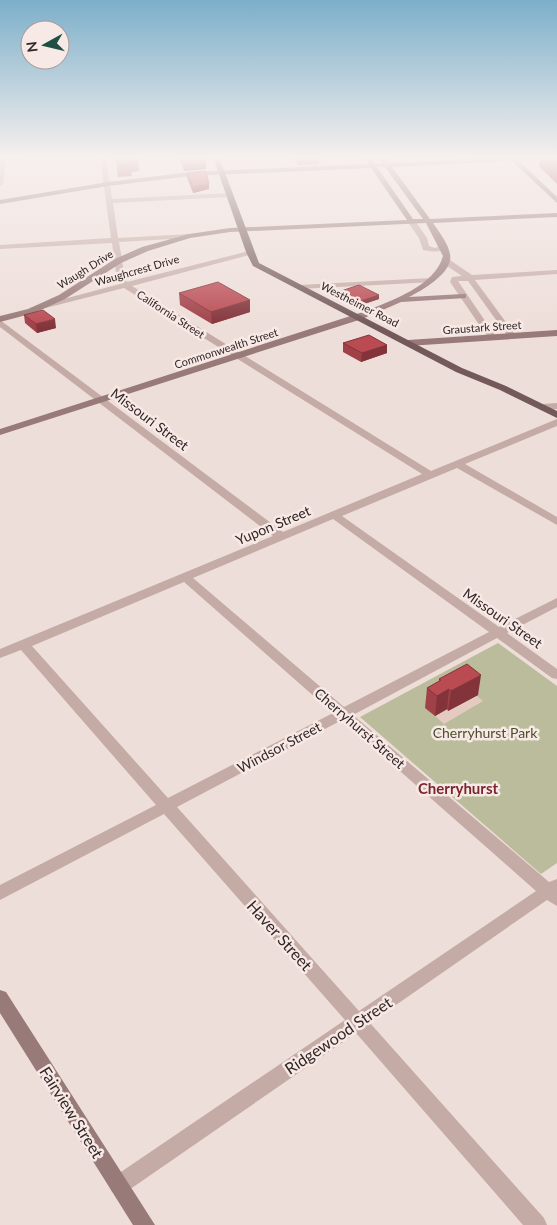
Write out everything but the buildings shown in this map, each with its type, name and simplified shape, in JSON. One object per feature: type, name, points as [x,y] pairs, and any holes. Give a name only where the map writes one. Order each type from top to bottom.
[{"type":"main road","name":"Westheimer Road","points":[[237,214],[256,264],[459,370],[503,388],[557,414]]},
{"type":"street","name":"California Street","points":[[112,214],[121,279],[125,285],[431,475]]},
{"type":"street","points":[[406,214],[423,238],[426,248],[436,250],[444,247]]},
{"type":"street","points":[[423,214],[448,254],[447,262],[469,278],[512,336]]},
{"type":"street","points":[[427,220],[503,214]]},
{"type":"street","points":[[427,220],[557,216]]},
{"type":"street","name":"Waugh Drive","points":[[0,319],[31,310],[69,293],[118,262],[145,249],[188,236],[242,229],[427,220]]},
{"type":"street","points":[[0,247],[188,236]]},
{"type":"street","name":"Waughcrest Drive","points":[[31,310],[250,252]]},
{"type":"street","name":"Commonwealth Street","points":[[0,432],[359,317],[395,301],[432,280],[447,262]]},
{"type":"street","points":[[492,337],[454,282],[455,279],[557,272]]},
{"type":"street","points":[[299,287],[432,280]]},
{"type":"street","points":[[395,301],[463,296]]},
{"type":"street","name":"Missouri Street","points":[[0,323],[282,537]]},
{"type":"street","name":"Graustark Street","points":[[408,343],[557,333]]},
{"type":"street","points":[[543,407],[557,406]]},
{"type":"street","name":"Yupon Street","points":[[0,654],[557,422]]},
{"type":"street","points":[[458,464],[557,522]]},
{"type":"street","name":"Missouri Street","points":[[334,516],[557,675]]},
{"type":"street","name":"Cherryhurst Street","points":[[186,577],[343,714],[554,892]]},
{"type":"street","name":"Windsor Street","points":[[0,893],[557,602]]},
{"type":"street","name":"Haver Street","points":[[24,644],[537,1225]]},
{"type":"street","name":"Ridgewood Street","points":[[119,1185],[357,1022],[554,892]]},
{"type":"street","name":"Fairview Street","points":[[0,998],[145,1225]]},
{"type":"green space","name":"Cherryhurst Park","points":[[498,643],[557,686],[557,863],[541,874],[360,717]]},
{"type":"shaded area","points":[[476,695],[483,701],[444,724],[435,716]]},
{"type":"district","name":"Cherryhurst","points":[[458,788]]}]
